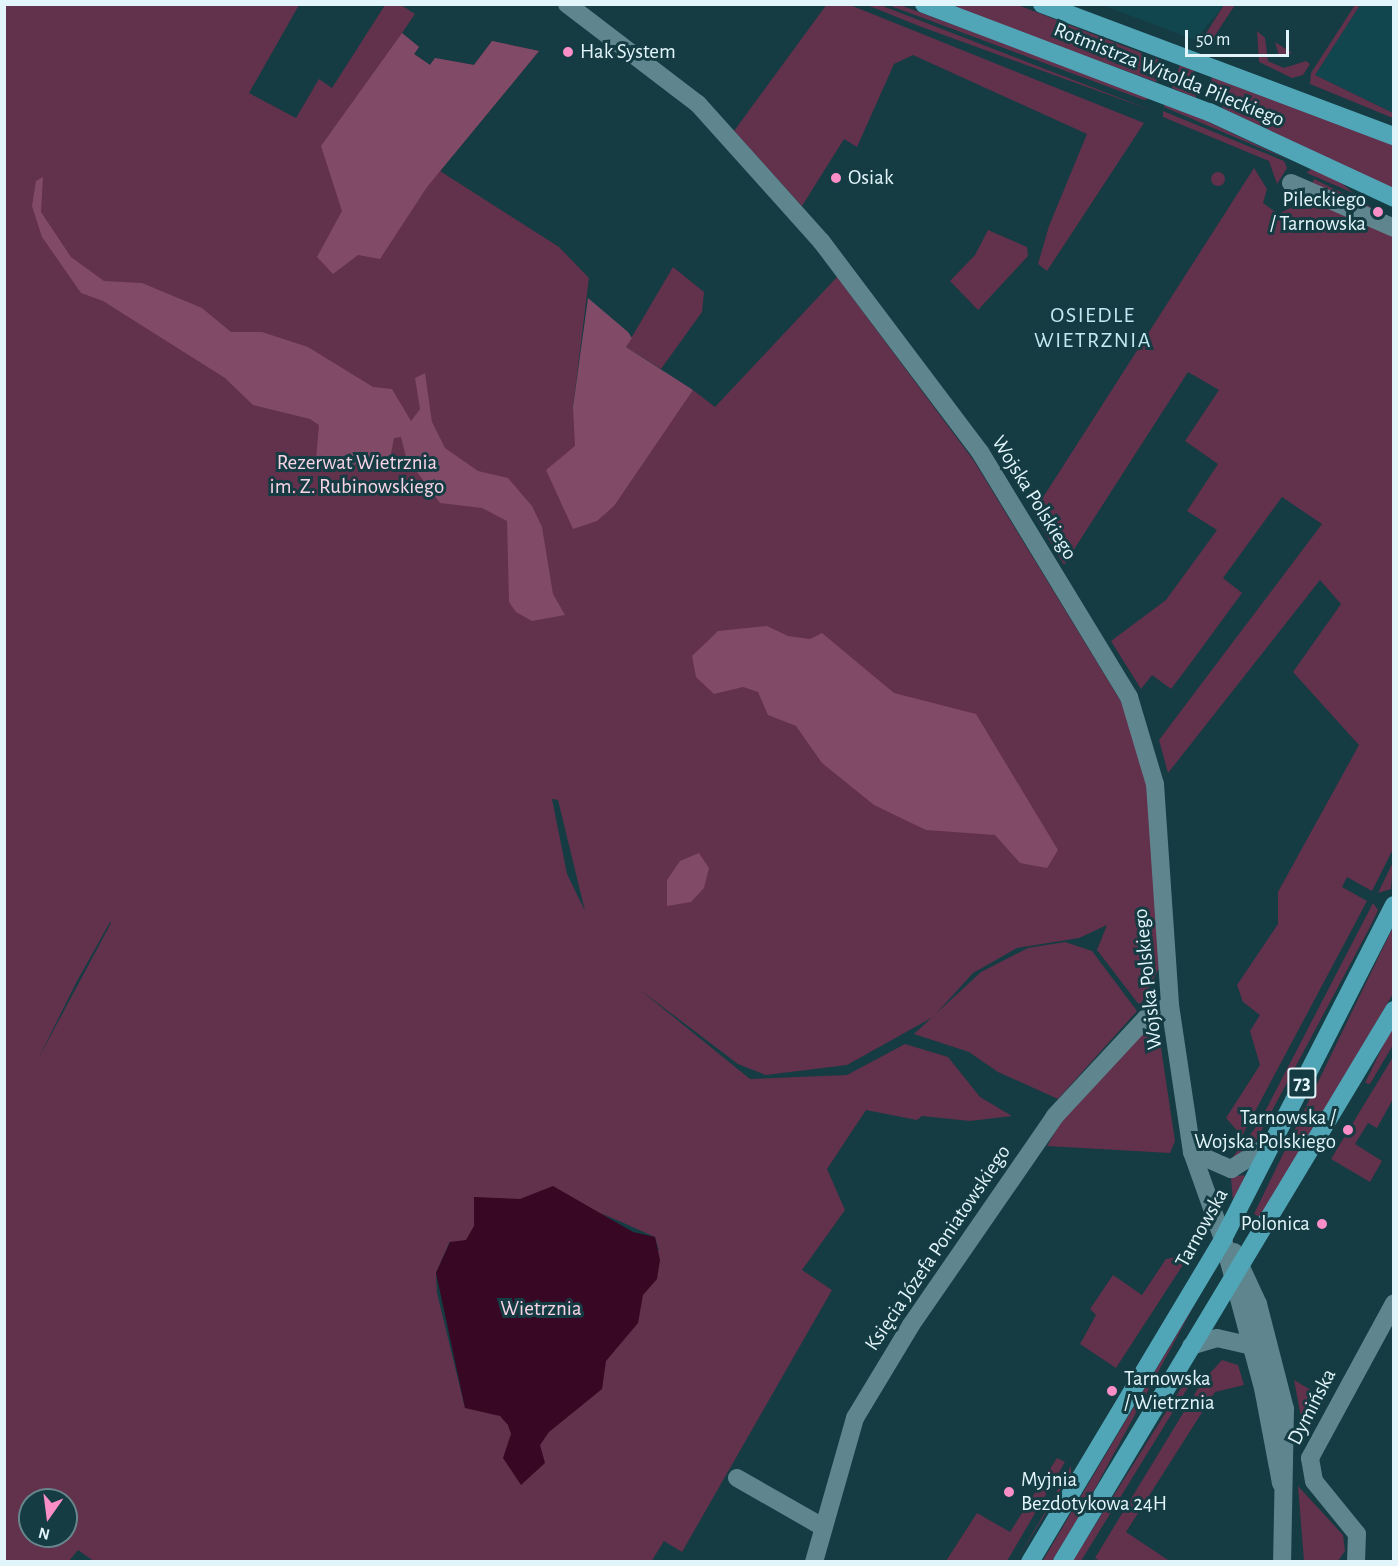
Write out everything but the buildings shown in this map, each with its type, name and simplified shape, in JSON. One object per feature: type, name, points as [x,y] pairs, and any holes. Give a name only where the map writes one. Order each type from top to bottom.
[{"type":"main road","name":"Rotmistrza Witolda Pileckiego","points":[[924,4],[1209,111],[1394,198]]},
{"type":"main road","name":"Rotmistrza Witolda Pileckiego","points":[[1042,4],[1394,136]]},
{"type":"main road","name":"Tarnowska","points":[[1030,1562],[1223,1239],[1394,905]]},
{"type":"main road","name":"73","points":[[1062,1562],[1394,1010]]},
{"type":"street","name":"Wojska Polskiego","points":[[567,4],[699,104],[821,241],[980,452],[1107,658],[1132,706],[1152,766],[1170,1005],[1192,1152],[1223,1239],[1252,1346],[1281,1483]]},
{"type":"street","points":[[1291,183],[1394,228]]},
{"type":"street","name":"Księcia Józefa Poniatowskiego","points":[[814,1562],[821,1526],[855,1418],[911,1325],[1055,1116],[1146,1018],[1170,1005]]},
{"type":"street","points":[[1192,1152],[1231,1169],[1271,1144]]},
{"type":"street","name":"Wojska Polskiego","points":[[1223,1239],[1242,1261],[1285,1409],[1281,1483],[1282,1562]]},
{"type":"street","name":"Dymińska","points":[[1356,1562],[1357,1534],[1314,1481],[1310,1458],[1394,1303]]},
{"type":"street","points":[[1191,1346],[1217,1338],[1252,1346]]},
{"type":"street","points":[[737,1478],[821,1526]]},
{"type":"shaded area","points":[[1102,5],[1224,5],[1195,40]]},
{"type":"shaded area","points":[[1360,5],[1393,5],[1393,113],[1315,75]]},
{"type":"shaded area","points":[[402,33],[419,47],[414,54],[430,65],[435,58],[474,65],[492,41],[539,51],[427,187],[380,259],[358,255],[333,274],[317,257],[342,211],[321,146]]},
{"type":"shaded area","points":[[43,177],[41,212],[71,257],[104,281],[142,283],[202,308],[231,332],[262,332],[308,347],[373,387],[392,389],[411,421],[420,409],[415,378],[425,373],[432,422],[445,448],[478,471],[508,478],[532,506],[542,527],[553,594],[565,615],[532,621],[516,612],[509,602],[507,521],[482,508],[440,503],[406,457],[401,437],[394,438],[390,459],[380,463],[365,459],[352,466],[316,460],[319,425],[310,419],[253,405],[225,378],[103,301],[81,293],[42,237],[32,206],[36,181]]},
{"type":"shaded area","points":[[588,298],[628,332],[632,338],[626,347],[693,390],[614,506],[597,521],[573,529],[546,470],[575,446],[573,407]]},
{"type":"shaded area","points":[[767,626],[788,636],[810,639],[822,633],[894,693],[976,714],[1058,850],[1047,868],[1020,863],[995,835],[926,830],[874,805],[822,763],[796,726],[768,715],[758,692],[743,687],[714,694],[696,677],[692,656],[718,631]]},
{"type":"shaded area","points":[[699,853],[709,868],[704,888],[691,902],[667,906],[667,880],[680,861]]},
{"type":"shaded area","name":"Wietrznia","points":[[553,1186],[633,1232],[655,1237],[660,1260],[657,1279],[643,1295],[638,1323],[606,1361],[602,1389],[549,1432],[540,1445],[545,1463],[521,1485],[503,1458],[511,1434],[508,1425],[500,1416],[465,1408],[436,1273],[450,1242],[466,1240],[474,1226],[474,1197],[520,1199]]},
{"type":"green space","points":[[827,4],[850,5],[1144,123],[1047,271],[1038,264],[1049,226],[1087,134],[913,55],[894,64],[857,147],[844,139],[802,206],[734,131]]},
{"type":"green space","name":"Rezerwat Wietrznia im. Z. Rubinowskiego","points":[[5,5],[299,5],[249,93],[296,118],[319,79],[332,88],[385,5],[401,5],[415,14],[402,33],[419,47],[414,54],[430,65],[435,58],[474,65],[492,41],[539,51],[440,171],[559,247],[589,278],[573,407],[626,484],[693,390],[715,407],[837,277],[974,461],[1123,705],[1146,774],[1160,966],[1140,1006],[1097,950],[1107,925],[1079,938],[1017,948],[973,973],[933,1017],[847,1065],[766,1075],[738,1064],[639,989],[750,1079],[847,1075],[905,1044],[948,1057],[980,1097],[1012,1116],[970,1121],[922,1116],[917,1120],[866,1110],[827,1169],[845,1210],[802,1270],[832,1290],[682,1552],[664,1541],[651,1562],[95,1562],[78,1550],[69,1561],[5,1562]],"holes":[[[552,799],[558,800],[585,911],[567,874]],[[111,923],[37,1061],[76,983]],[[601,1213],[655,1237],[659,1251]],[[450,1241],[465,1408],[437,1293],[436,1273]]]},
{"type":"green space","points":[[867,5],[880,5],[1156,112],[919,26]]},
{"type":"green space","points":[[888,5],[900,5],[1151,98],[1144,100]]},
{"type":"green space","points":[[947,5],[1018,5],[1165,62],[1156,82]]},
{"type":"green space","points":[[1224,5],[1235,5],[1212,40],[1205,35]]},
{"type":"green space","points":[[1355,5],[1360,5],[1315,75],[1393,113],[1393,118],[1310,84],[1311,73]]},
{"type":"green space","points":[[1257,31],[1265,38],[1268,61],[1284,68],[1306,61],[1310,64],[1303,75],[1292,78],[1259,62]]},
{"type":"green space","points":[[1275,42],[1292,53],[1279,56]]},
{"type":"green space","points":[[1180,65],[1194,71],[1196,98],[1172,88]]},
{"type":"green space","points":[[1212,77],[1393,145],[1393,189],[1224,109],[1209,91]]},
{"type":"green space","points":[[1165,104],[1192,114],[1291,161],[1164,107]]},
{"type":"green space","points":[[1163,111],[1284,161],[1287,168],[1277,184],[1269,161],[1163,117]]},
{"type":"green space","points":[[1254,168],[1267,189],[1263,203],[1278,214],[1309,199],[1393,234],[1393,849],[1372,891],[1347,877],[1342,887],[1367,901],[1242,1136],[1226,1118],[1260,1065],[1250,1031],[1260,1015],[1243,1002],[1237,985],[1278,924],[1278,892],[1359,745],[1293,672],[1341,604],[1320,580],[1168,773],[1159,740],[1322,524],[1282,497],[1223,578],[1242,593],[1187,668],[1171,689],[1152,675],[1141,689],[1111,641],[1166,600],[1217,530],[1187,511],[1218,464],[1185,441],[1219,390],[1188,372],[1064,565],[1033,513]]},
{"type":"green space","points":[[1311,169],[1337,179],[1353,193],[1307,173]]},
{"type":"green space","points":[[1215,172],[1221,172],[1225,179],[1221,186],[1215,186],[1211,182],[1211,176]]},
{"type":"green space","points":[[1314,179],[1371,207],[1369,211],[1310,188]]},
{"type":"green space","points":[[988,230],[1027,247],[1028,256],[978,310],[950,281],[975,255]]},
{"type":"green space","points":[[673,267],[704,292],[702,312],[661,369],[626,347]]},
{"type":"green space","points":[[1393,862],[1391,889],[1378,893]]},
{"type":"green space","points":[[1373,903],[1378,910],[1370,927],[1250,1152],[1232,1158],[1259,1123]]},
{"type":"green space","points":[[1393,927],[1393,994],[1260,1217],[1254,1214]]},
{"type":"green space","points":[[1065,942],[1092,951],[1137,1011],[1058,1099],[998,1072],[969,1052],[914,1034],[981,972],[1028,948]]},
{"type":"green space","points":[[1393,1025],[1393,1045],[1370,1084],[1365,1083]]},
{"type":"green space","points":[[1158,1028],[1175,1141],[1170,1153],[1047,1146],[1064,1117],[1144,1030]]},
{"type":"green space","points":[[1393,1057],[1393,1099],[1377,1128],[1368,1123],[1355,1144],[1382,1161],[1370,1182],[1331,1159]]},
{"type":"green space","points":[[1244,1175],[1245,1178],[1233,1202],[1231,1177]]},
{"type":"green space","points":[[1190,1254],[1116,1368],[1080,1344],[1096,1315],[1090,1309],[1113,1275],[1142,1295],[1166,1259]]},
{"type":"green space","points":[[1196,1302],[1085,1507],[1052,1561],[1042,1562]]},
{"type":"green space","points":[[1222,1360],[1238,1365],[1244,1385],[1215,1392],[1126,1532],[1168,1560],[1100,1561],[1095,1558],[1202,1382]]},
{"type":"green space","points":[[1195,1376],[1081,1561],[1072,1562],[1188,1377]]},
{"type":"green space","points":[[1294,1380],[1326,1399],[1308,1433],[1304,1433]]},
{"type":"green space","points":[[1057,1458],[1065,1462],[1007,1561],[946,1561],[977,1513],[1010,1532]]},
{"type":"green space","points":[[1071,1466],[1071,1473],[1016,1561],[1044,1514]]},
{"type":"green space","points":[[1298,1486],[1343,1535],[1345,1551],[1338,1561],[1304,1561]]},
{"type":"place","name":"Hak System","points":[[568,52]]},
{"type":"place","name":"Osiak","points":[[836,178]]},
{"type":"place","name":"Pileckiego / Tarnowska","points":[[1378,212]]},
{"type":"place","name":"Tarnowska / Wojska Polskiego","points":[[1348,1130]]},
{"type":"place","name":"Polonica","points":[[1322,1224]]},
{"type":"place","name":"Tarnowska / Wietrznia","points":[[1112,1391]]},
{"type":"place","name":"Myjnia Bezdotykowa 24H","points":[[1009,1492]]},
{"type":"district","name":"OSIEDLE WIETRZNIA","points":[[1093,328]]}]
